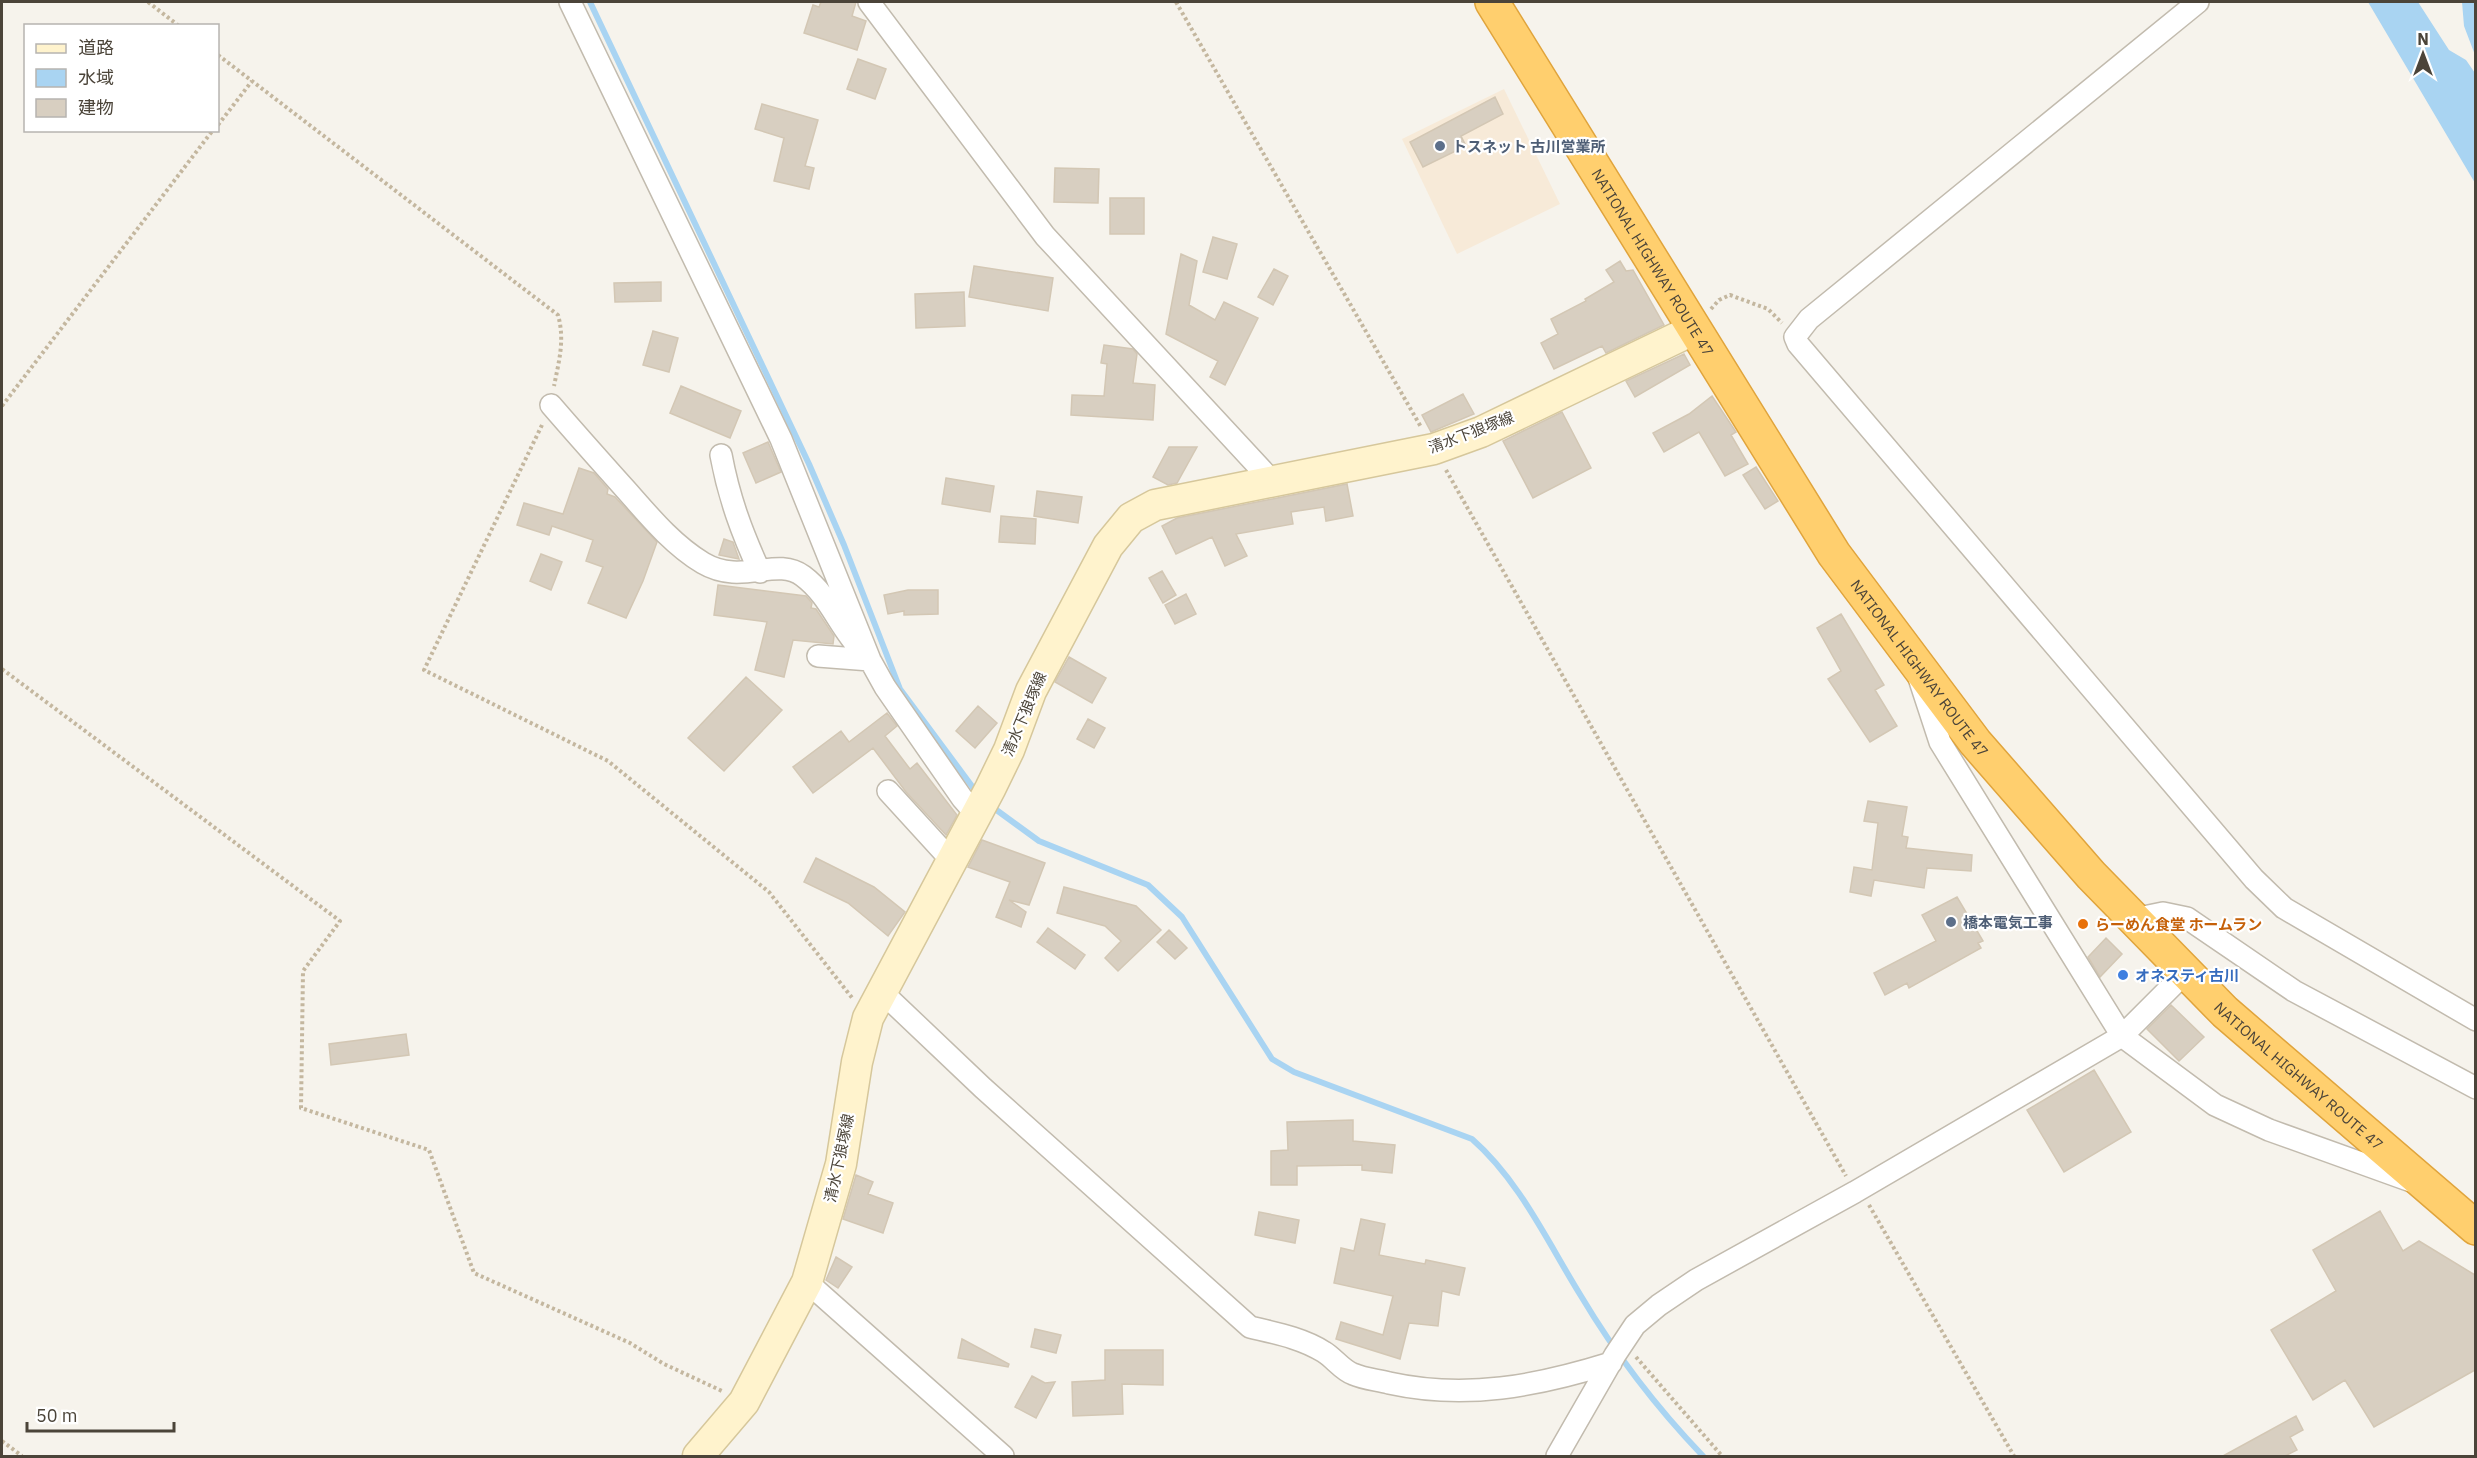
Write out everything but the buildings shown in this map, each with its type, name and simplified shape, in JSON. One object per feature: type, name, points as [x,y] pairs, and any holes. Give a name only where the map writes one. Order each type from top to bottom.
[{"type":"highway","name":"NATIONAL HIGHWAY ROUTE 47","points":[[1492,2],[1693,330],[1834,554],[1975,742],[2091,875],[2225,1012],[2475,1228]]},
{"type":"main road","name":"清水下狼塚線","points":[[698,1456],[744,1402],[807,1282],[841,1164],[857,1062],[875,1006],[1009,750],[1031,691],[1108,546],[1131,518],[1155,505],[1434,449],[1481,432],[1693,330]]},
{"type":"street","points":[[570,2],[666,206],[772,420],[870,660],[962,798],[982,804]]},
{"type":"street","points":[[869,2],[1045,236],[1272,481]]},
{"type":"street","points":[[2198,2],[1809,319],[1795,337],[1798,344],[2254,879],[2284,908],[2475,1020]]},
{"type":"street","points":[[550,405],[657,525],[700,561],[729,573],[760,572],[784,567],[802,575],[820,591],[847,636],[870,660]]},
{"type":"street","points":[[721,455],[728,494],[739,527],[760,572]]},
{"type":"street","points":[[818,656],[870,660]]},
{"type":"street","points":[[1914,661],[1940,742],[2122,1036],[2216,1105],[2269,1130],[2426,1186]]},
{"type":"street","points":[[888,791],[951,860]]},
{"type":"street","points":[[2134,919],[2163,913],[2187,918],[2294,991],[2475,1088]]},
{"type":"street","points":[[1557,1456],[1635,1325],[1659,1305],[1696,1280],[1857,1190],[2122,1036],[2186,972]]},
{"type":"street","points":[[875,1006],[992,1096],[1250,1327],[1292,1338],[1324,1352],[1352,1374],[1399,1385],[1452,1392],[1505,1389],[1563,1378],[1618,1352]]},
{"type":"street","points":[[807,1282],[1003,1456]]},
{"type":"path","points":[[148,2],[176,24]]},
{"type":"path","points":[[1176,2],[1857,1190],[2014,1456]]},
{"type":"path","points":[[219,56],[558,315],[562,330],[562,348],[550,405],[481,555],[424,670],[608,761],[769,892],[875,1006]]},
{"type":"path","points":[[219,124],[252,81]]},
{"type":"path","points":[[2,406],[211,132]]},
{"type":"path","points":[[1693,330],[1719,300],[1730,295],[1768,309],[1795,337]]},
{"type":"path","points":[[2,669],[340,921],[303,971],[301,1108],[429,1150],[474,1273],[630,1343],[664,1365],[744,1402]]},
{"type":"path","points":[[1618,1352],[1722,1456]]},
{"type":"path","points":[[2,1441],[22,1456]]},
{"type":"shaded area","points":[[1504,89],[1560,204],[1457,254],[1402,139]]},
{"type":"water","points":[[2368,2],[2418,2],[2449,50],[2466,60],[2475,73],[2475,183]]},
{"type":"water","points":[[2462,2],[2475,2],[2475,55],[2464,26]]},
{"type":"waterway","points":[[590,2],[809,464],[844,545],[900,689],[977,793]]},
{"type":"waterway","points":[[991,806],[1039,841],[1148,885],[1182,917],[1272,1059],[1294,1072],[1472,1139],[1505,1174],[1519,1193],[1622,1359],[1669,1419],[1703,1456]]},
{"type":"place","name":"トスネット 古川営業所","points":[[1440,146]]},
{"type":"place","name":"橋本電気工事","points":[[1951,922]]},
{"type":"place","name":"らーめん食堂 ホームラン","points":[[2083,924]]},
{"type":"place","name":"オネスティ古川","points":[[2123,975]]}]
